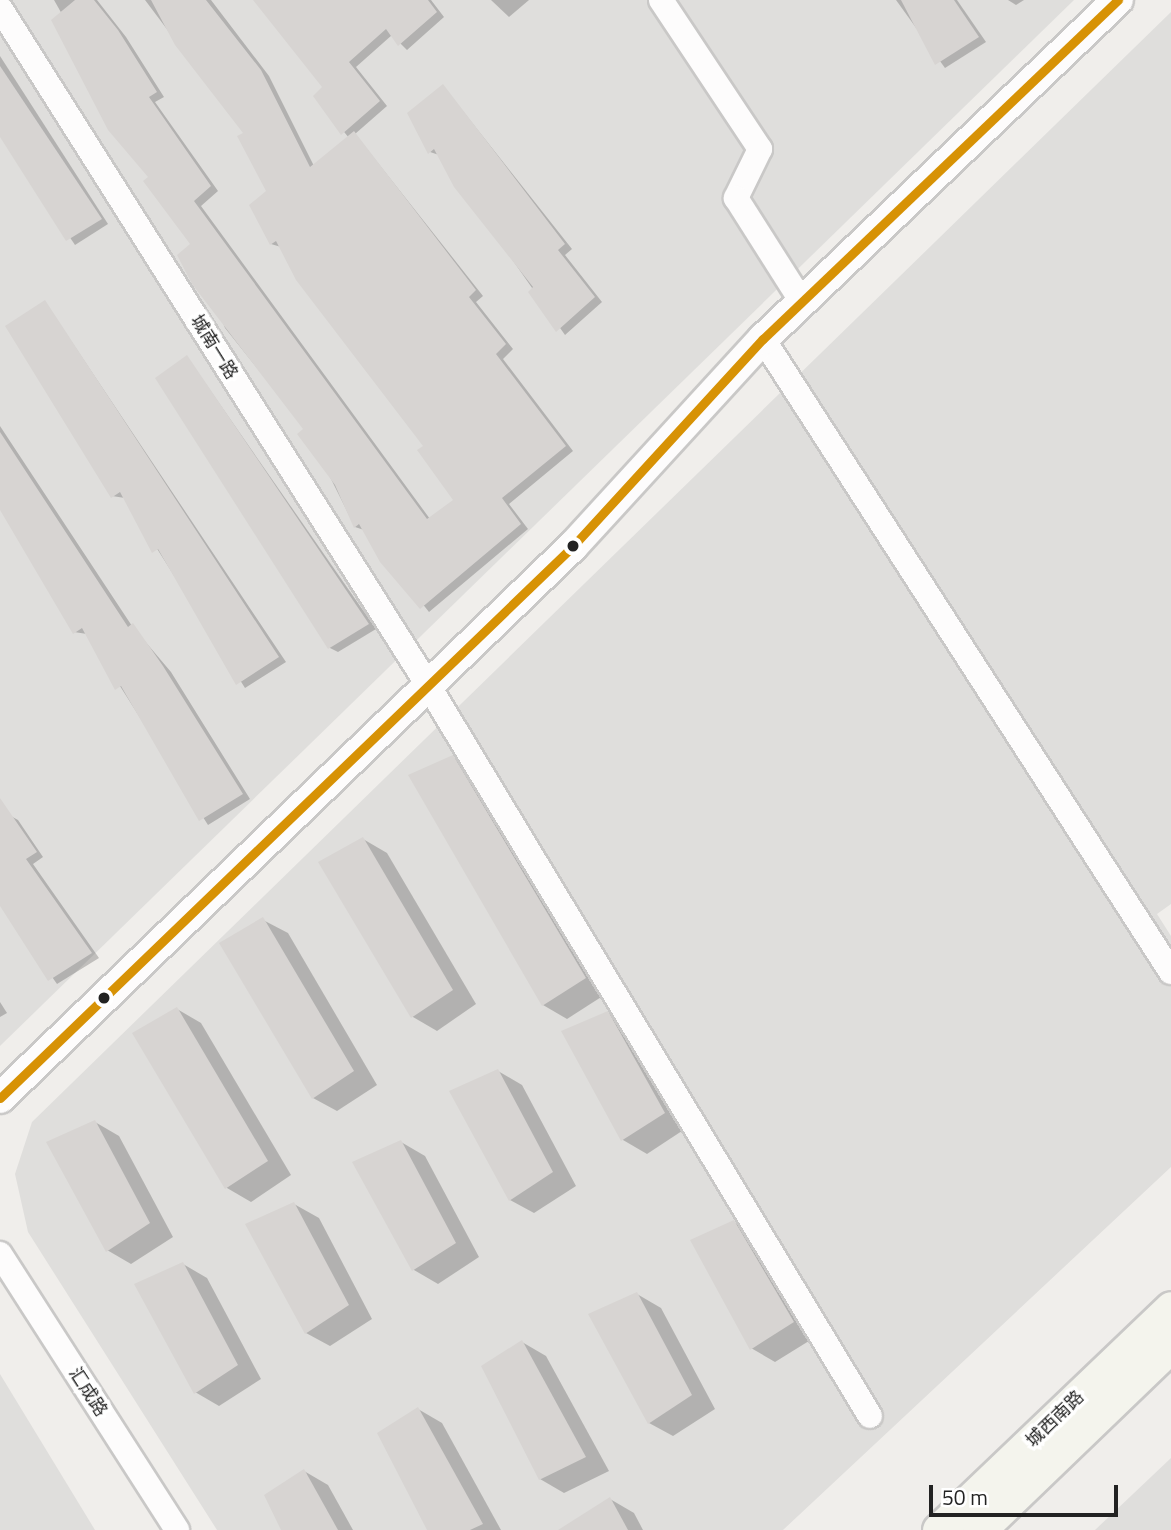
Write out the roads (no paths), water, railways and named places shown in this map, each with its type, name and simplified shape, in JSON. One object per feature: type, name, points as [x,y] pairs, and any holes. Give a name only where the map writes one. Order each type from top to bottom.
[{"type":"main road","name":"城西南路","points":[[939,1530],[1171,1308]]},
{"type":"main road","name":"城西南路","points":[[979,1530],[1171,1345]]},
{"type":"street","points":[[662,0],[760,149],[736,198],[802,302]]},
{"type":"street","points":[[0,1098],[573,547],[762,340],[1118,0]]},
{"type":"street","name":"城南一路","points":[[0,8],[428,685],[870,1416]]},
{"type":"street","points":[[762,340],[1171,972]]},
{"type":"street","name":"汇成路","points":[[0,1254],[177,1530]]}]
